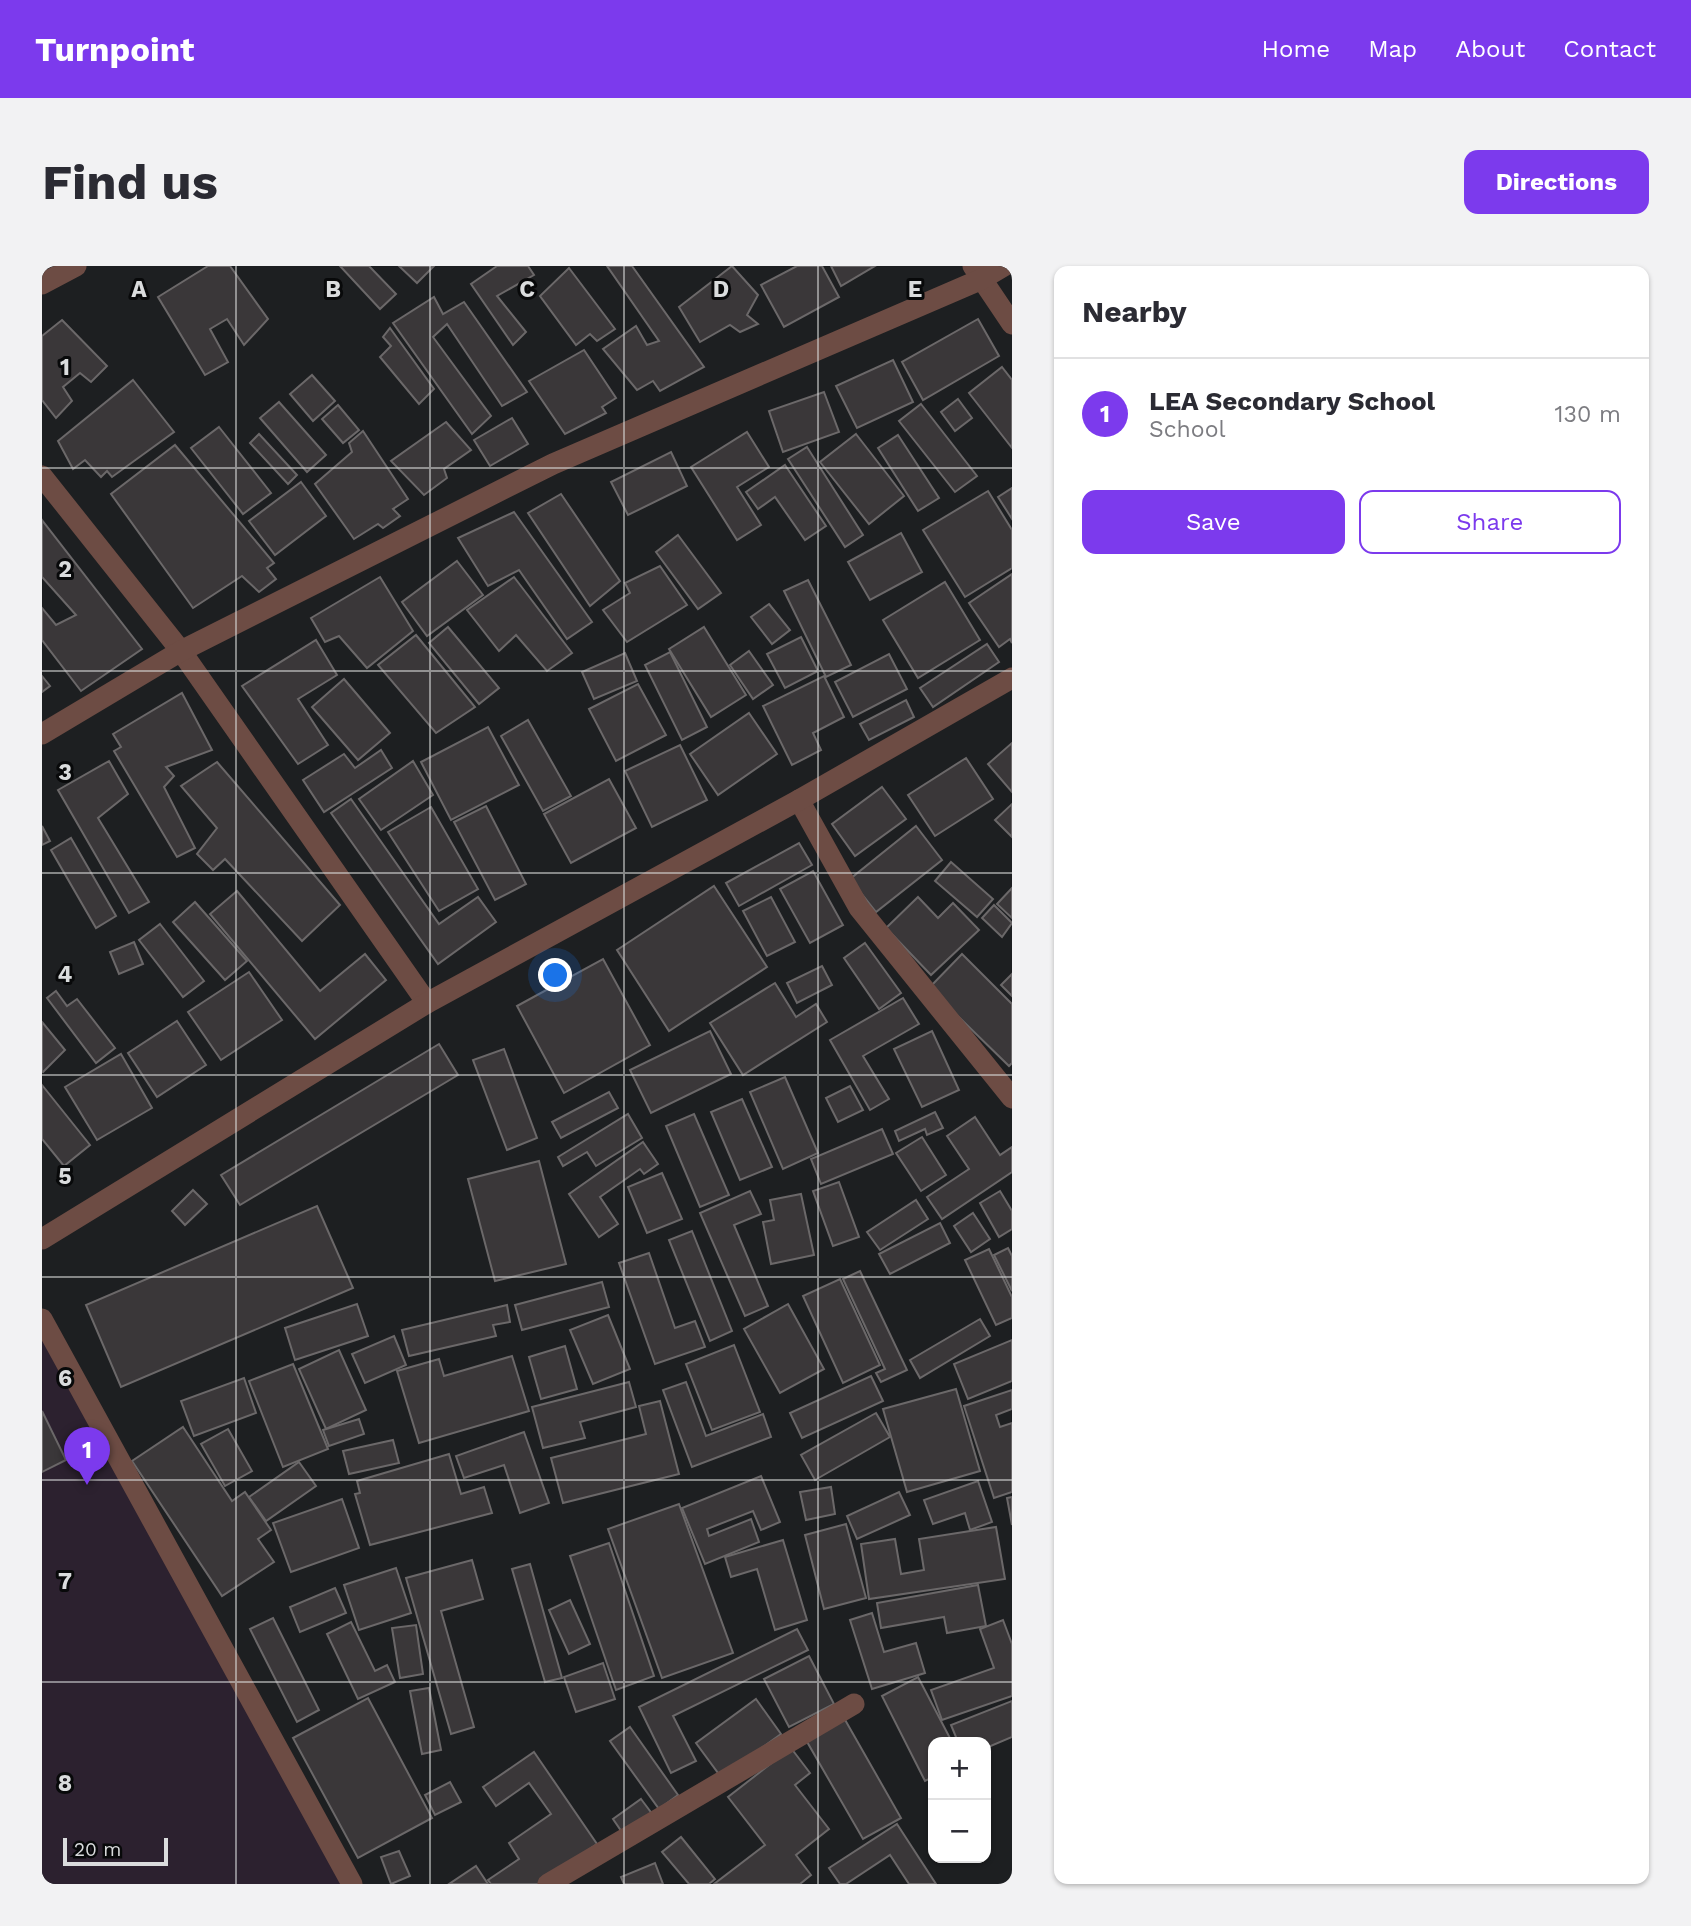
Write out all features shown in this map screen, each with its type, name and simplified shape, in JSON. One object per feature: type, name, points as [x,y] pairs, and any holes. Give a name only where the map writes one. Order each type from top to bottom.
[{"type":"street","points":[[42,284],[76,266]]},
{"type":"street","points":[[42,734],[181,651],[553,464],[977,272],[1004,266]]},
{"type":"street","points":[[977,272],[1012,324]]},
{"type":"street","points":[[42,476],[181,651],[426,1003]]},
{"type":"street","points":[[42,1239],[426,1003],[799,800],[1012,678]]},
{"type":"street","points":[[799,800],[859,908],[1012,1097]]},
{"type":"street","points":[[42,1319],[352,1884]]},
{"type":"street","points":[[548,1884],[854,1704]]},
{"type":"shaded area","points":[[42,1320],[347,1884],[42,1884]]},
{"type":"building","points":[[208,266],[230,266],[268,319],[244,345],[227,319],[210,329],[228,362],[205,375],[158,297]]},
{"type":"building","points":[[340,266],[369,266],[396,294],[380,309]]},
{"type":"building","points":[[399,266],[434,266],[417,283]]},
{"type":"building","points":[[497,266],[528,266],[534,275],[497,296],[526,332],[513,345],[471,284]]},
{"type":"building","points":[[607,266],[632,266],[704,367],[660,391],[653,381],[637,390],[603,349],[636,326],[647,345],[659,341]]},
{"type":"building","points":[[732,266],[758,295],[747,315],[758,324],[740,332],[730,325],[700,342],[679,307]]},
{"type":"building","points":[[797,266],[822,266],[839,297],[784,327],[761,285]]},
{"type":"building","points":[[831,266],[875,266],[841,286]]},
{"type":"building","points":[[569,268],[615,329],[597,341],[590,334],[576,345],[540,296]]},
{"type":"building","points":[[434,297],[443,314],[464,302],[527,392],[502,406],[447,324],[433,337],[491,416],[472,434],[393,323]]},
{"type":"building","points":[[978,319],[999,356],[923,400],[902,362]]},
{"type":"building","points":[[62,320],[107,366],[91,382],[80,373],[63,387],[72,401],[56,418],[42,400],[42,336]]},
{"type":"building","points":[[390,328],[434,389],[419,404],[380,357],[391,346],[383,337]]},
{"type":"building","points":[[584,350],[616,398],[602,407],[606,413],[565,434],[529,381]]},
{"type":"building","points":[[893,360],[913,402],[857,428],[836,386]]},
{"type":"building","points":[[1002,367],[1012,380],[1012,448],[969,393]]},
{"type":"building","points":[[312,375],[335,401],[313,421],[290,394]]},
{"type":"building","points":[[133,380],[174,432],[112,477],[107,471],[101,477],[85,460],[73,469],[58,441]]},
{"type":"building","points":[[824,392],[839,432],[783,452],[769,411]]},
{"type":"building","points":[[958,399],[972,418],[955,431],[941,412]]},
{"type":"building","points":[[279,402],[326,455],[307,472],[260,418]]},
{"type":"building","points":[[921,404],[977,476],[955,492],[899,421]]},
{"type":"building","points":[[338,405],[359,430],[343,443],[322,419]]},
{"type":"building","points":[[512,418],[528,444],[490,466],[474,440]]},
{"type":"building","points":[[446,422],[471,450],[444,469],[447,478],[424,495],[391,461]]},
{"type":"building","points":[[219,427],[271,493],[243,514],[191,448]]},
{"type":"building","points":[[363,431],[408,499],[393,509],[400,516],[383,528],[378,524],[354,539],[315,484],[352,452],[349,443]]},
{"type":"building","points":[[747,432],[769,467],[737,487],[761,525],[737,540],[691,467]]},
{"type":"building","points":[[259,434],[297,475],[288,484],[250,443]]},
{"type":"building","points":[[856,434],[904,496],[869,524],[820,462]]},
{"type":"building","points":[[898,435],[939,498],[918,511],[878,448]]},
{"type":"building","points":[[175,445],[274,563],[267,568],[276,579],[259,592],[242,576],[193,608],[111,494]]},
{"type":"building","points":[[807,447],[863,535],[845,547],[788,459]]},
{"type":"building","points":[[671,452],[687,486],[628,515],[611,482]]},
{"type":"building","points":[[785,465],[826,526],[805,540],[775,497],[758,509],[746,492]]},
{"type":"building","points":[[301,482],[326,516],[275,555],[249,521]]},
{"type":"building","points":[[1012,488],[1012,519],[998,497]]},
{"type":"building","points":[[988,491],[1012,530],[1012,568],[965,597],[923,530]]},
{"type":"building","points":[[561,494],[620,581],[590,606],[528,513]]},
{"type":"building","points":[[514,512],[592,622],[567,639],[519,570],[488,586],[458,538]]},
{"type":"building","points":[[42,520],[142,649],[81,691],[42,640],[42,608],[56,625],[76,615],[42,577]]},
{"type":"building","points":[[901,533],[922,572],[870,600],[848,562]]},
{"type":"building","points":[[678,535],[721,593],[698,609],[656,552]]},
{"type":"building","points":[[457,561],[483,595],[427,636],[402,602]]},
{"type":"building","points":[[660,566],[687,605],[627,642],[603,610],[630,593],[625,583]]},
{"type":"building","points":[[1012,574],[1012,643],[1010,639],[999,647],[969,603]]},
{"type":"building","points":[[380,577],[413,631],[367,668],[339,636],[325,642],[311,618]]},
{"type":"building","points":[[514,577],[572,653],[547,671],[516,635],[499,651],[467,610]]},
{"type":"building","points":[[808,580],[851,665],[826,677],[784,591]]},
{"type":"building","points":[[945,582],[980,640],[918,678],[883,620]]},
{"type":"building","points":[[769,604],[790,630],[772,644],[751,617]]},
{"type":"building","points":[[448,627],[499,688],[479,704],[429,643]]},
{"type":"building","points":[[704,627],[746,695],[711,717],[669,649]]},
{"type":"building","points":[[416,635],[475,707],[436,733],[378,665]]},
{"type":"building","points":[[801,637],[818,671],[785,688],[767,654]]},
{"type":"building","points":[[316,640],[337,675],[298,699],[328,745],[298,764],[242,686]]},
{"type":"building","points":[[987,644],[999,662],[933,707],[920,688]]},
{"type":"building","points":[[749,651],[773,685],[753,699],[730,665]]},
{"type":"building","points":[[670,652],[707,727],[682,740],[645,665]]},
{"type":"building","points":[[625,653],[637,681],[594,699],[582,672]]},
{"type":"building","points":[[889,654],[907,689],[853,717],[835,682]]},
{"type":"building","points":[[42,676],[50,686],[42,692]]},
{"type":"building","points":[[824,676],[844,717],[813,733],[821,750],[792,765],[763,706]]},
{"type":"building","points":[[344,679],[390,733],[358,760],[312,707]]},
{"type":"building","points":[[638,684],[666,735],[616,761],[589,709]]},
{"type":"building","points":[[182,693],[212,750],[166,767],[174,776],[164,787],[195,848],[177,857],[114,751],[121,747],[113,734]]},
{"type":"building","points":[[906,700],[914,717],[869,740],[860,724]]},
{"type":"building","points":[[749,713],[777,754],[718,795],[690,754]]},
{"type":"building","points":[[528,720],[571,796],[543,811],[501,736]]},
{"type":"building","points":[[488,727],[519,785],[451,820],[421,762]]},
{"type":"building","points":[[1012,743],[1012,792],[988,764]]},
{"type":"building","points":[[680,745],[707,800],[652,827],[625,771]]},
{"type":"building","points":[[381,750],[392,768],[324,812],[303,780],[344,754],[355,768]]},
{"type":"building","points":[[966,758],[993,799],[935,836],[908,795]]},
{"type":"building","points":[[109,761],[128,794],[98,818],[149,902],[129,913],[58,790]]},
{"type":"building","points":[[413,761],[433,795],[381,830],[359,799]]},
{"type":"building","points":[[217,762],[340,905],[302,941],[225,859],[213,870],[197,854],[217,828],[181,786]]},
{"type":"building","points":[[609,779],[636,828],[571,863],[544,814]]},
{"type":"building","points":[[882,787],[906,819],[855,856],[832,824]]},
{"type":"building","points":[[351,799],[439,924],[478,897],[496,922],[438,964],[331,813]]},
{"type":"building","points":[[1012,804],[1012,837],[995,820]]},
{"type":"building","points":[[486,806],[526,884],[495,900],[454,822]]},
{"type":"building","points":[[431,807],[478,889],[439,911],[388,832]]},
{"type":"building","points":[[42,826],[50,841],[42,845]]},
{"type":"building","points":[[916,826],[942,860],[876,912],[850,879]]},
{"type":"building","points":[[71,838],[116,916],[96,928],[51,850]]},
{"type":"building","points":[[799,843],[812,865],[739,906],[726,883]]},
{"type":"building","points":[[951,862],[993,899],[977,917],[935,881]]},
{"type":"building","points":[[813,871],[843,925],[810,943],[780,889]]},
{"type":"building","points":[[714,886],[767,967],[669,1031],[617,950]]},
{"type":"building","points":[[1012,888],[1012,918],[997,904]]},
{"type":"building","points":[[237,891],[320,991],[365,954],[386,980],[315,1039],[210,914]]},
{"type":"building","points":[[771,897],[795,942],[767,956],[743,911]]},
{"type":"building","points":[[918,897],[938,918],[953,903],[979,930],[931,975],[886,928]]},
{"type":"building","points":[[195,902],[247,961],[225,980],[173,922]]},
{"type":"building","points":[[994,905],[1012,923],[1002,937],[982,918]]},
{"type":"building","points":[[160,924],[204,981],[183,997],[139,940]]},
{"type":"building","points":[[134,942],[143,964],[119,974],[110,952]]},
{"type":"building","points":[[865,943],[901,993],[879,1009],[844,958]]},
{"type":"building","points":[[962,954],[1012,1004],[1012,1063],[1009,1066],[929,988]]},
{"type":"building","points":[[603,959],[650,1045],[564,1093],[517,1006]]},
{"type":"building","points":[[822,966],[832,985],[797,1003],[787,983]]},
{"type":"building","points":[[249,972],[282,1020],[221,1060],[188,1012]]},
{"type":"building","points":[[1012,974],[1012,996],[1001,985]]},
{"type":"building","points":[[775,983],[796,1017],[816,1004],[827,1022],[743,1075],[710,1023]]},
{"type":"building","points":[[56,991],[67,1006],[77,999],[115,1048],[96,1063],[47,998]]},
{"type":"building","points":[[903,998],[919,1024],[863,1056],[889,1099],[870,1110],[830,1040]]},
{"type":"building","points":[[177,1021],[206,1065],[157,1097],[128,1053]]},
{"type":"building","points":[[42,1022],[65,1050],[43,1072],[42,1071]]},
{"type":"building","points":[[710,1031],[731,1074],[651,1113],[630,1070]]},
{"type":"building","points":[[932,1031],[959,1090],[922,1107],[894,1049]]},
{"type":"building","points":[[439,1044],[458,1075],[240,1205],[221,1175]]},
{"type":"building","points":[[504,1049],[537,1138],[507,1150],[473,1060]]},
{"type":"building","points":[[121,1054],[152,1108],[97,1140],[65,1087]]},
{"type":"building","points":[[785,1077],[818,1153],[783,1169],[750,1092]]},
{"type":"building","points":[[42,1085],[90,1145],[64,1166],[42,1139]]},
{"type":"building","points":[[850,1086],[863,1110],[838,1122],[826,1098]]},
{"type":"building","points":[[609,1092],[618,1108],[561,1138],[552,1122]]},
{"type":"building","points":[[742,1099],[772,1167],[740,1180],[711,1112]]},
{"type":"building","points":[[935,1112],[943,1128],[927,1135],[925,1129],[899,1141],[895,1131]]},
{"type":"building","points":[[628,1114],[642,1138],[596,1166],[587,1152],[563,1166],[558,1157]]},
{"type":"building","points":[[694,1114],[729,1195],[700,1207],[666,1126]]},
{"type":"building","points":[[975,1117],[1000,1155],[1012,1147],[1012,1172],[942,1219],[927,1197],[969,1169],[947,1136]]},
{"type":"building","points":[[882,1129],[893,1154],[821,1184],[811,1159]]},
{"type":"building","points":[[922,1137],[946,1175],[921,1191],[896,1153]]},
{"type":"building","points":[[643,1142],[658,1164],[644,1174],[640,1169],[600,1197],[618,1224],[599,1237],[569,1194]]},
{"type":"building","points":[[539,1161],[566,1264],[495,1281],[468,1179]]},
{"type":"building","points":[[662,1173],[682,1219],[647,1233],[628,1187]]},
{"type":"building","points":[[839,1182],[859,1237],[833,1246],[813,1191]]},
{"type":"building","points":[[193,1190],[207,1204],[185,1225],[172,1211]]},
{"type":"building","points":[[750,1191],[761,1214],[734,1225],[768,1306],[745,1316],[700,1213]]},
{"type":"building","points":[[1000,1191],[1012,1211],[1012,1229],[999,1237],[980,1203]]},
{"type":"building","points":[[801,1194],[814,1255],[771,1264],[763,1222],[774,1220],[770,1200]]},
{"type":"building","points":[[916,1200],[928,1219],[880,1250],[867,1232]]},
{"type":"building","points":[[317,1206],[353,1288],[121,1387],[86,1305]]},
{"type":"building","points":[[973,1213],[990,1239],[971,1252],[954,1226]]},
{"type":"building","points":[[940,1223],[950,1243],[890,1274],[879,1254]]},
{"type":"building","points":[[692,1231],[732,1331],[710,1341],[669,1240]]},
{"type":"building","points":[[1008,1248],[1012,1256],[1012,1291],[994,1255]]},
{"type":"building","points":[[989,1249],[1012,1297],[1012,1318],[996,1325],[965,1260]]},
{"type":"building","points":[[649,1253],[675,1328],[695,1321],[705,1347],[655,1364],[619,1263]]},
{"type":"building","points":[[860,1271],[907,1370],[881,1382],[876,1373],[885,1369],[843,1279]]},
{"type":"building","points":[[840,1279],[880,1365],[843,1383],[803,1296]]},
{"type":"building","points":[[602,1282],[609,1307],[522,1330],[515,1305]]},
{"type":"building","points":[[357,1304],[368,1336],[295,1360],[285,1328]]},
{"type":"building","points":[[788,1304],[824,1369],[780,1393],[744,1329]]},
{"type":"building","points":[[507,1305],[510,1322],[493,1325],[496,1336],[409,1356],[402,1330]]},
{"type":"building","points":[[608,1315],[630,1369],[593,1384],[570,1330]]},
{"type":"building","points":[[980,1319],[990,1336],[920,1378],[910,1360]]},
{"type":"building","points":[[394,1336],[406,1365],[365,1383],[352,1354]]},
{"type":"building","points":[[1012,1340],[1012,1381],[968,1399],[954,1364]]},
{"type":"building","points":[[734,1345],[760,1412],[712,1430],[686,1364]]},
{"type":"building","points":[[565,1346],[577,1389],[541,1399],[529,1357]]},
{"type":"building","points":[[339,1350],[366,1410],[326,1429],[299,1369]]},
{"type":"building","points":[[512,1356],[529,1411],[419,1443],[397,1371],[439,1359],[444,1376]]},
{"type":"building","points":[[293,1364],[328,1449],[283,1467],[249,1381]]},
{"type":"building","points":[[871,1376],[883,1401],[802,1438],[790,1413]]},
{"type":"building","points":[[244,1378],[256,1413],[194,1436],[181,1401]]},
{"type":"building","points":[[629,1382],[636,1407],[580,1422],[585,1438],[543,1448],[532,1407]]},
{"type":"building","points":[[686,1382],[706,1436],[763,1414],[771,1437],[692,1467],[663,1390]]},
{"type":"building","points":[[956,1389],[980,1471],[907,1492],[883,1409]]},
{"type":"building","points":[[1012,1390],[1012,1409],[996,1415],[1000,1427],[1012,1423],[1012,1492],[994,1498],[964,1406]]},
{"type":"building","points":[[660,1401],[679,1474],[563,1503],[551,1458],[646,1434],[639,1406]]},
{"type":"building","points":[[42,1411],[66,1460],[42,1472]]},
{"type":"building","points":[[876,1413],[890,1437],[815,1480],[801,1455]]},
{"type":"building","points":[[359,1419],[364,1434],[329,1446],[323,1430]]},
{"type":"building","points":[[183,1427],[232,1501],[245,1492],[271,1530],[258,1539],[274,1562],[222,1596],[132,1461]]},
{"type":"building","points":[[228,1429],[252,1471],[225,1486],[201,1444]]},
{"type":"building","points":[[524,1432],[549,1503],[520,1513],[504,1465],[464,1478],[456,1456]]},
{"type":"building","points":[[393,1440],[399,1463],[349,1474],[343,1451]]},
{"type":"building","points":[[449,1454],[461,1494],[484,1487],[492,1513],[370,1545],[355,1494],[360,1493],[357,1481]]},
{"type":"building","points":[[299,1462],[316,1486],[266,1521],[249,1497]]},
{"type":"building","points":[[761,1476],[780,1522],[761,1530],[753,1511],[707,1529],[709,1536],[751,1519],[759,1542],[705,1564],[682,1508]]},
{"type":"building","points":[[978,1481],[992,1522],[970,1530],[965,1513],[933,1524],[924,1500]]},
{"type":"building","points":[[831,1487],[835,1514],[806,1520],[800,1492]]},
{"type":"building","points":[[899,1492],[910,1515],[857,1539],[847,1516]]},
{"type":"building","points":[[1012,1497],[1012,1525],[1007,1498]]},
{"type":"building","points":[[342,1499],[359,1548],[291,1572],[273,1523]]},
{"type":"building","points":[[679,1504],[733,1653],[662,1678],[608,1529]]},
{"type":"building","points":[[846,1524],[866,1598],[824,1609],[805,1535]]},
{"type":"building","points":[[996,1527],[1005,1579],[869,1599],[861,1544],[895,1539],[901,1574],[924,1570],[919,1539]]},
{"type":"building","points":[[783,1540],[807,1620],[775,1630],[757,1569],[731,1577],[725,1557]]},
{"type":"building","points":[[609,1543],[654,1676],[616,1690],[570,1556]]},
{"type":"building","points":[[472,1560],[483,1599],[441,1611],[474,1727],[451,1734],[406,1578]]},
{"type":"building","points":[[530,1564],[562,1678],[545,1682],[512,1569]]},
{"type":"building","points":[[396,1568],[411,1613],[359,1630],[344,1585]]},
{"type":"building","points":[[978,1585],[986,1626],[947,1633],[944,1617],[881,1628],[877,1603]]},
{"type":"building","points":[[335,1588],[346,1613],[300,1632],[290,1607]]},
{"type":"building","points":[[570,1600],[590,1644],[569,1654],[549,1610]]},
{"type":"building","points":[[872,1613],[884,1652],[916,1643],[925,1673],[872,1689],[850,1620]]},
{"type":"building","points":[[273,1618],[319,1710],[297,1722],[250,1629]]},
{"type":"building","points":[[1003,1620],[1012,1644],[1012,1696],[942,1720],[931,1690],[994,1668],[980,1629]]},
{"type":"building","points":[[351,1622],[375,1671],[387,1665],[395,1682],[358,1699],[327,1634]]},
{"type":"building","points":[[416,1625],[423,1674],[400,1678],[392,1628]]},
{"type":"building","points":[[797,1629],[808,1650],[673,1716],[696,1761],[671,1773],[639,1707]]},
{"type":"building","points":[[809,1656],[834,1704],[789,1727],[764,1679]]},
{"type":"building","points":[[603,1663],[615,1699],[576,1712],[564,1677]]},
{"type":"building","points":[[918,1677],[949,1737],[928,1737],[928,1780],[925,1781],[882,1696]]},
{"type":"building","points":[[429,1688],[441,1750],[422,1754],[410,1691]]},
{"type":"building","points":[[368,1698],[432,1818],[358,1858],[293,1738]]},
{"type":"building","points":[[756,1699],[781,1734],[721,1777],[696,1743]]},
{"type":"building","points":[[1012,1701],[1012,1737],[991,1746],[991,1737],[956,1737],[951,1725]]},
{"type":"building","points":[[844,1718],[901,1818],[863,1839],[806,1740]]},
{"type":"building","points":[[630,1727],[678,1795],[659,1809],[610,1741]]},
{"type":"building","points":[[791,1748],[810,1773],[795,1785],[829,1829],[796,1855],[811,1875],[800,1884],[714,1884],[765,1845],[728,1797]]},
{"type":"building","points":[[534,1752],[597,1844],[538,1884],[491,1884],[488,1880],[519,1859],[509,1843],[551,1814],[529,1783],[496,1806],[483,1787]]},
{"type":"building","points":[[450,1782],[461,1802],[435,1815],[425,1795]]},
{"type":"building","points":[[641,1799],[653,1815],[624,1835],[613,1819]]},
{"type":"building","points":[[897,1824],[936,1884],[909,1884],[890,1855],[846,1884],[840,1884],[829,1868]]},
{"type":"building","points":[[681,1837],[715,1879],[709,1884],[689,1884],[662,1852]]},
{"type":"building","points":[[399,1851],[410,1876],[391,1884],[381,1857]]},
{"type":"building","points":[[655,1863],[663,1884],[624,1884],[621,1877]]},
{"type":"building","points":[[476,1866],[488,1884],[449,1884]]},
{"type":"place","name":"LEA Secondary School","points":[[87,1485]]}]
